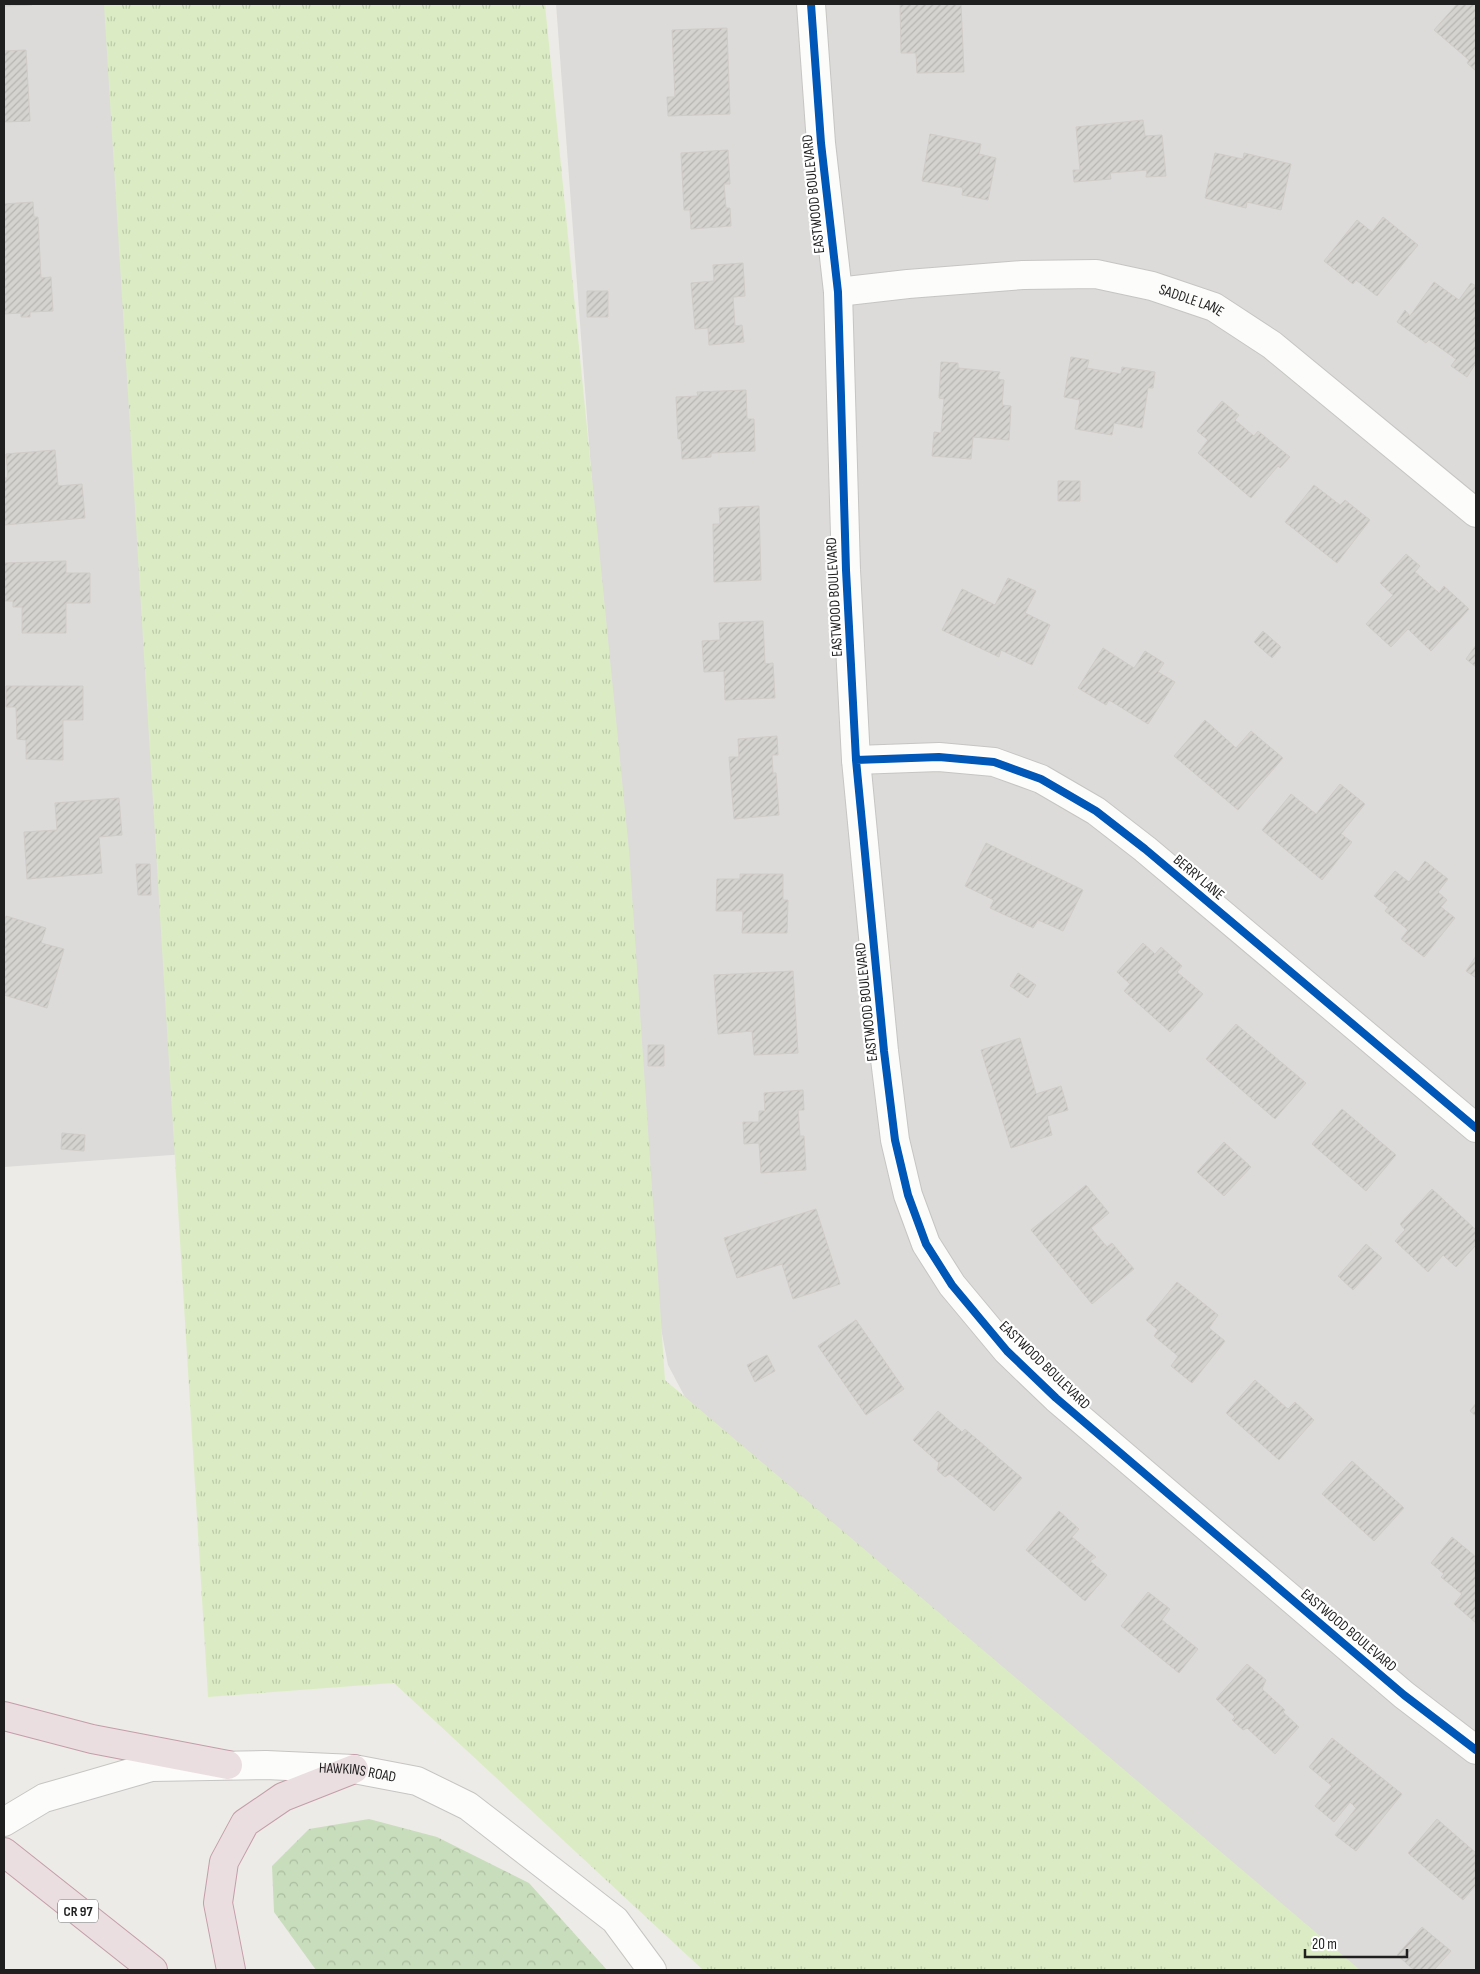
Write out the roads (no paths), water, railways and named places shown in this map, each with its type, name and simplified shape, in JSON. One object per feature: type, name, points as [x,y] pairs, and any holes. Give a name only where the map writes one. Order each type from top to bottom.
[{"type":"highway","points":[[4,1716],[92,1739],[228,1765]]},
{"type":"highway","points":[[231,1970],[218,1903],[224,1862],[245,1823],[283,1797],[354,1769]]},
{"type":"highway","name":"CR 97","points":[[4,1852],[153,1970]]},
{"type":"street","name":"EASTWOOD BOULEVARD","points":[[811,4],[821,143],[838,292],[846,570],[856,760],[884,1051],[895,1140],[908,1195],[926,1244],[952,1285],[1007,1351],[1056,1398],[1404,1695],[1476,1750]]},
{"type":"street","name":"SADDLE LANE","points":[[838,292],[908,284],[1023,275],[1096,274],[1152,286],[1214,307],[1272,345],[1476,512]]},
{"type":"street","name":"BERRY LANE","points":[[856,760],[939,757],[994,762],[1041,780],[1096,811],[1153,855],[1476,1128]]},
{"type":"street","name":"HAWKINS ROAD","points":[[4,1822],[44,1798],[151,1767],[266,1765],[354,1769],[417,1781],[468,1806],[615,1920],[652,1970]]}]
